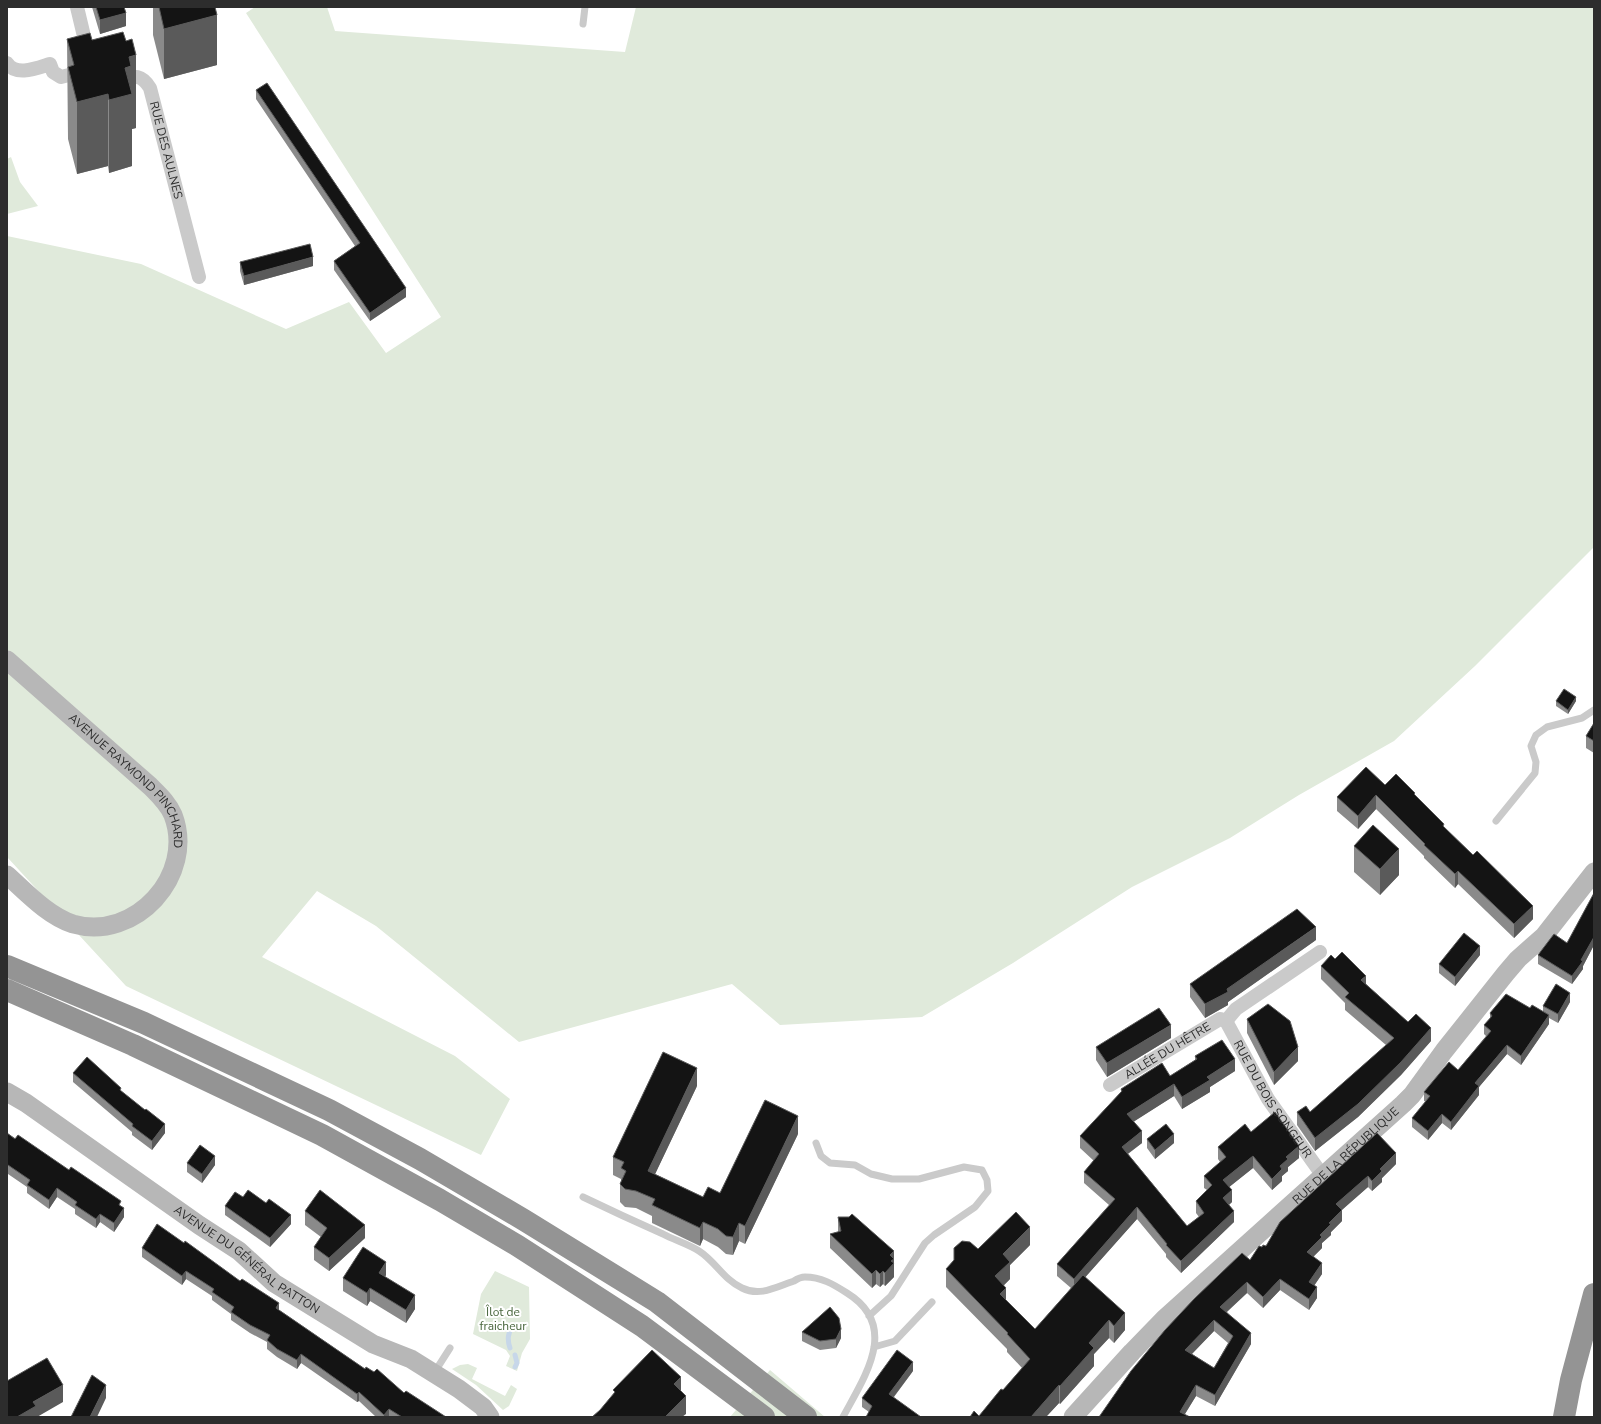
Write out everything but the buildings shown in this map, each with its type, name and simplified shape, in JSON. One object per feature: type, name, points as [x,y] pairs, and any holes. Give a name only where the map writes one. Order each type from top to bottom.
[{"type":"highway","points":[[7,966],[144,1022],[329,1110],[420,1159],[505,1208],[657,1302],[806,1417]]},
{"type":"highway","points":[[7,990],[134,1045],[322,1135],[440,1200],[518,1246],[642,1326],[764,1417]]},
{"type":"highway","points":[[1564,1417],[1575,1365],[1594,1294]]},
{"type":"street","points":[[76,7],[97,74]]},
{"type":"street","name":"RUE DES AULNES","points":[[7,63],[15,70],[26,70],[50,64],[53,72],[60,77],[97,74],[109,81],[133,76],[141,78],[146,82],[150,88],[199,277]]},
{"type":"street","name":"AVENUE RAYMOND PINCHARD","points":[[7,660],[162,798],[173,816],[177,842],[174,869],[166,886],[158,896],[140,912],[129,918],[103,926],[73,924],[61,918],[35,900],[7,875]]},
{"type":"street","name":"RUE DE LA RÉPUBLIQUE","points":[[1073,1417],[1132,1352],[1164,1320],[1393,1114],[1412,1095],[1440,1056],[1493,988],[1518,959],[1544,936],[1594,872]]},
{"type":"street","points":[[1226,1021],[1236,1009],[1320,952]]},
{"type":"street","name":"ALLÉE DU HÊTRE","points":[[1110,1085],[1220,1019],[1226,1021]]},
{"type":"street","name":"RUE DU BOIS SONGEUR","points":[[1226,1021],[1268,1099],[1323,1176]]},
{"type":"street","name":"AVENUE DU GÉNÉRAL PATTON","points":[[7,1092],[80,1140],[193,1221],[238,1251],[274,1283],[373,1344],[405,1356],[434,1373],[472,1397],[483,1407],[490,1417]]},
{"type":"lane","points":[[583,24],[585,7]]},
{"type":"lane","points":[[1496,821],[1535,773],[1536,762],[1531,746],[1536,736],[1547,727],[1582,718],[1594,710]]},
{"type":"lane","points":[[816,1143],[821,1156],[830,1163],[855,1165],[872,1174],[892,1179],[919,1179],[964,1166],[982,1170],[987,1180],[988,1191],[975,1207],[934,1235],[925,1243],[891,1296],[869,1316]]},
{"type":"lane","points":[[583,1197],[699,1251],[728,1280],[741,1288],[753,1292],[769,1291],[803,1277],[823,1279],[855,1298],[867,1311],[873,1324],[876,1336],[873,1354],[861,1384],[843,1417]]},
{"type":"lane","points":[[874,1347],[895,1341],[932,1302]]},
{"type":"lane","points":[[434,1373],[450,1348]]},
{"type":"green space","points":[[255,7],[327,7],[335,31],[625,52],[636,7],[1594,7],[1594,547],[1475,666],[1394,741],[1299,795],[1230,838],[1132,887],[1013,963],[922,1017],[780,1025],[732,984],[519,1042],[376,926],[317,891],[262,957],[455,1056],[510,1099],[481,1155],[126,986],[7,857],[7,236],[141,264],[286,329],[349,302],[386,353],[441,317],[246,13]]},
{"type":"green space","points":[[11,157],[20,182],[38,206],[7,214],[7,159]]},
{"type":"green space","name":"Îlot de fraicheur","points":[[495,1271],[529,1287],[530,1339],[522,1353],[517,1371],[506,1366],[510,1356],[506,1350],[473,1334],[481,1294]]},
{"type":"green space","points":[[468,1364],[477,1368],[472,1379],[505,1396],[511,1385],[517,1389],[509,1406],[503,1410],[476,1385],[452,1369],[460,1365]]},
{"type":"green space","points":[[770,1370],[825,1417],[730,1417]]},
{"type":"waterway","points":[[510,1348],[508,1337],[512,1326]]},
{"type":"waterway","points":[[515,1355],[517,1363],[515,1367]]}]
